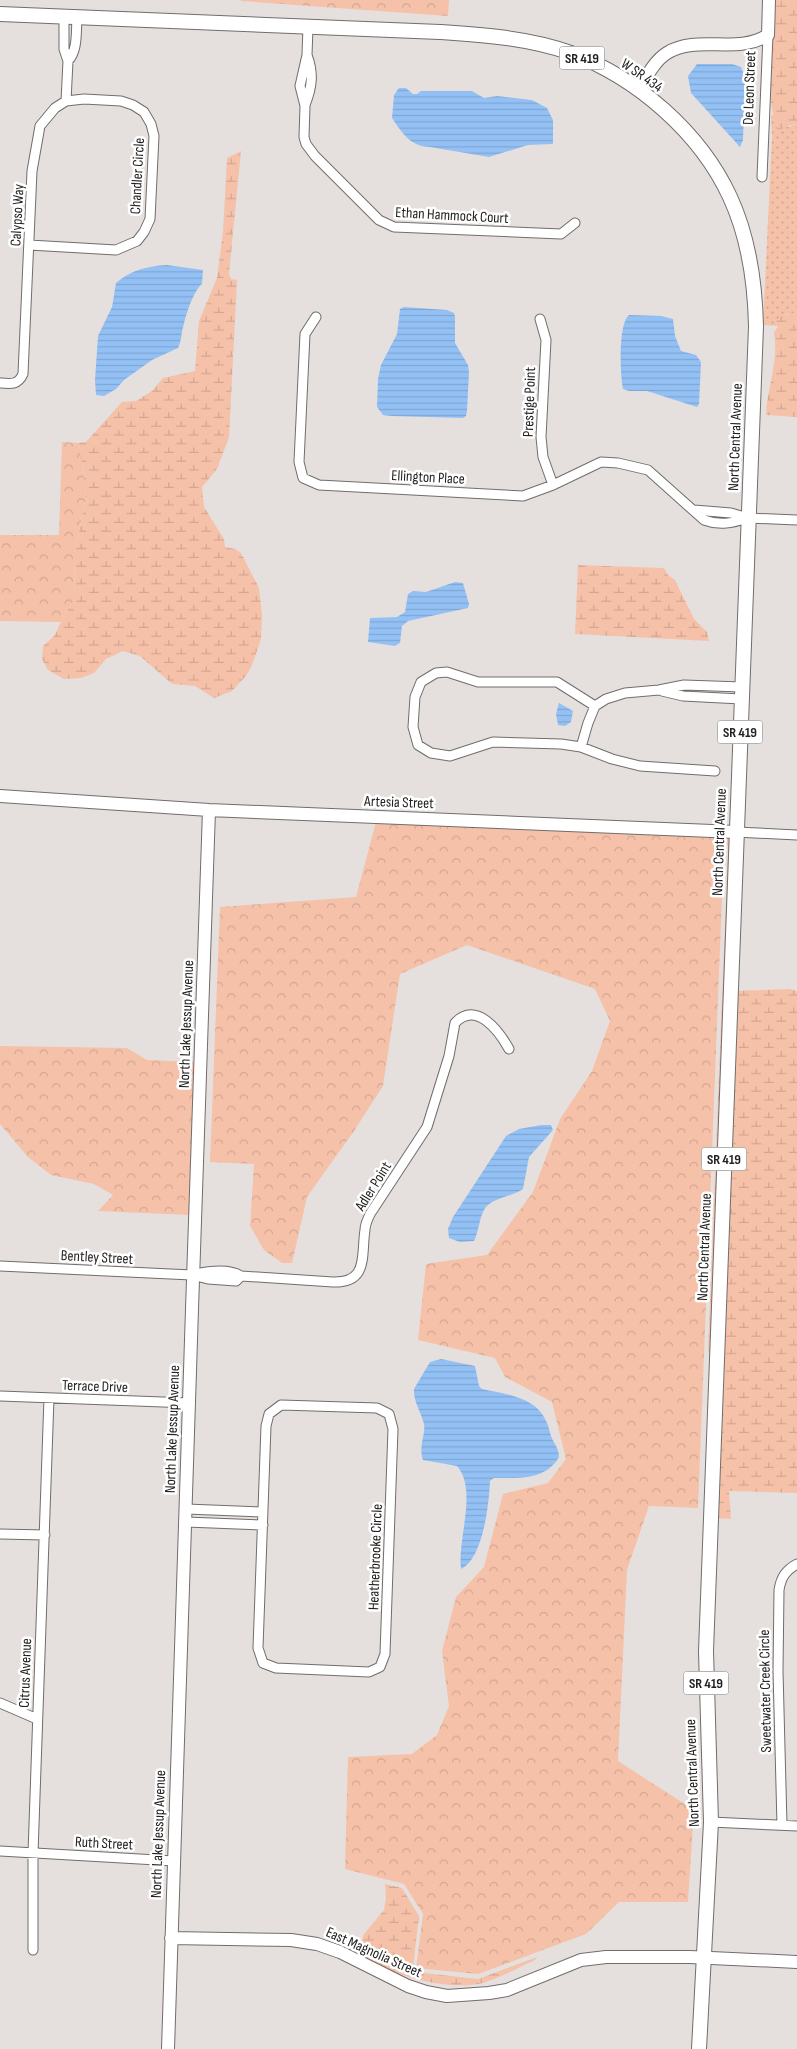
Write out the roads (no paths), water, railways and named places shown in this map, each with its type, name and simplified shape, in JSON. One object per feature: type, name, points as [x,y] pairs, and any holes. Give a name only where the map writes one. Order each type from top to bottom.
[{"type":"main road","name":"SR 419","points":[[0,14],[71,17]]},
{"type":"main road","name":"W SR 434","points":[[71,17],[440,32],[521,40],[562,51],[594,63],[639,90],[669,115],[707,158],[730,196],[744,235],[754,284],[756,326]]},
{"type":"main road","name":"North Central Avenue","points":[[699,2049],[711,1822],[706,1651],[756,326]]},
{"type":"street","name":"De Leon Street","points":[[762,177],[769,0]]},
{"type":"street","points":[[66,101],[68,61],[64,49],[71,17]]},
{"type":"street","name":"Ethan Hammock Court","points":[[308,27],[307,55],[300,86],[305,106],[306,144],[315,156],[386,225],[394,228],[561,234],[574,223]]},
{"type":"street","points":[[639,90],[656,64],[666,54],[678,48],[692,44],[745,44],[760,40],[768,35]]},
{"type":"street","name":"Chandler Circle","points":[[29,245],[116,250],[137,241],[150,219],[154,136],[148,118],[139,108],[121,101],[84,99],[66,101]]},
{"type":"street","name":"Calypso Way","points":[[0,383],[14,384],[20,381],[23,374],[32,171],[40,126],[55,108],[66,101]]},
{"type":"street","name":"Ellington Place","points":[[316,317],[305,334],[299,462],[303,478],[319,485],[523,496],[553,485],[601,462],[632,465],[648,470],[694,510],[748,518],[797,520]]},
{"type":"street","name":"Prestige Point","points":[[540,319],[546,340],[541,437],[543,456],[553,485]]},
{"type":"street","points":[[595,706],[557,682],[478,682],[447,672],[436,674],[421,682],[415,697],[413,727],[418,746],[431,753],[450,756],[493,742],[561,744],[581,747],[612,759],[640,766],[715,770]]},
{"type":"street","points":[[581,747],[595,706],[606,699],[624,693],[659,690],[684,685],[741,693]]},
{"type":"street","name":"Artesia Street","points":[[0,796],[209,810],[797,834]]},
{"type":"street","name":"North Lake Jessup Avenue","points":[[168,2049],[190,1403],[192,1275],[209,810]]},
{"type":"street","name":"Adler Point","points":[[192,1275],[208,1279],[236,1281],[241,1276],[342,1282],[352,1279],[359,1272],[363,1260],[365,1227],[370,1214],[428,1126],[449,1056],[455,1023],[467,1016],[478,1016],[493,1025],[509,1049]]},
{"type":"street","name":"Bentley Street","points":[[0,1266],[192,1275]]},
{"type":"street","name":"Terrace Drive","points":[[0,1396],[190,1403]]},
{"type":"street","name":"Citrus Avenue","points":[[32,1950],[37,1719],[49,1398]]},
{"type":"street","name":"Heatherbrooke Circle","points":[[281,1405],[377,1408],[389,1414],[394,1429],[385,1654],[380,1667],[369,1672],[276,1668],[263,1663],[258,1648],[263,1512],[266,1426],[269,1414],[281,1405]]},
{"type":"street","points":[[186,1509],[263,1512]]},
{"type":"street","points":[[228,1511],[228,1524]]},
{"type":"street","points":[[186,1522],[263,1525]]},
{"type":"street","points":[[0,1534],[44,1535]]},
{"type":"street","name":"Sweetwater Creek Circle","points":[[782,1825],[778,1672],[779,1590],[781,1579],[788,1570],[797,1564]]},
{"type":"street","points":[[0,1703],[37,1719]]},
{"type":"street","points":[[711,1822],[797,1826]]},
{"type":"street","points":[[0,1851],[33,1854]]},
{"type":"street","name":"Ruth Street","points":[[33,1854],[174,1861]]},
{"type":"street","name":"East Magnolia Street","points":[[171,1938],[291,1940],[317,1944],[340,1952],[408,1986],[446,1996],[507,1990],[561,1967],[589,1959],[631,1956],[797,1962]]},
{"type":"water","points":[[697,64],[732,64],[741,67],[745,78],[743,140],[740,147],[691,93],[688,76]]},
{"type":"water","points":[[399,88],[406,88],[413,94],[421,91],[472,91],[484,98],[497,96],[532,100],[547,108],[553,120],[553,144],[528,145],[489,157],[417,145],[403,134],[392,118],[394,95]]},
{"type":"water","points":[[167,265],[203,270],[202,284],[196,291],[188,309],[178,348],[152,360],[124,380],[116,389],[104,396],[96,395],[95,380],[98,336],[112,307],[116,283],[140,270],[153,266]]},
{"type":"water","points":[[404,307],[447,310],[454,313],[455,343],[468,365],[469,372],[467,411],[466,416],[463,418],[383,415],[377,407],[378,379],[381,365],[397,334],[400,309]]},
{"type":"water","points":[[629,315],[661,316],[673,319],[675,336],[681,351],[696,355],[701,362],[699,404],[697,407],[647,391],[623,389],[621,339],[625,320]]},
{"type":"water","points":[[455,582],[463,583],[469,604],[468,608],[408,621],[402,626],[400,643],[395,646],[368,642],[370,618],[397,617],[405,612],[408,594],[413,591],[426,592]]},
{"type":"water","points":[[559,703],[573,711],[571,722],[565,726],[558,725],[556,714]]},
{"type":"water","points":[[551,1125],[553,1130],[529,1157],[523,1189],[496,1200],[487,1206],[482,1214],[474,1241],[460,1242],[449,1238],[448,1229],[453,1217],[506,1136],[519,1129]]},
{"type":"water","points":[[441,1359],[475,1366],[479,1386],[482,1389],[519,1398],[535,1407],[547,1423],[559,1454],[553,1465],[539,1474],[521,1478],[494,1478],[490,1481],[486,1516],[480,1543],[469,1563],[461,1569],[466,1501],[466,1488],[463,1476],[457,1466],[423,1460],[421,1450],[424,1424],[414,1393],[414,1389],[430,1362]]}]
